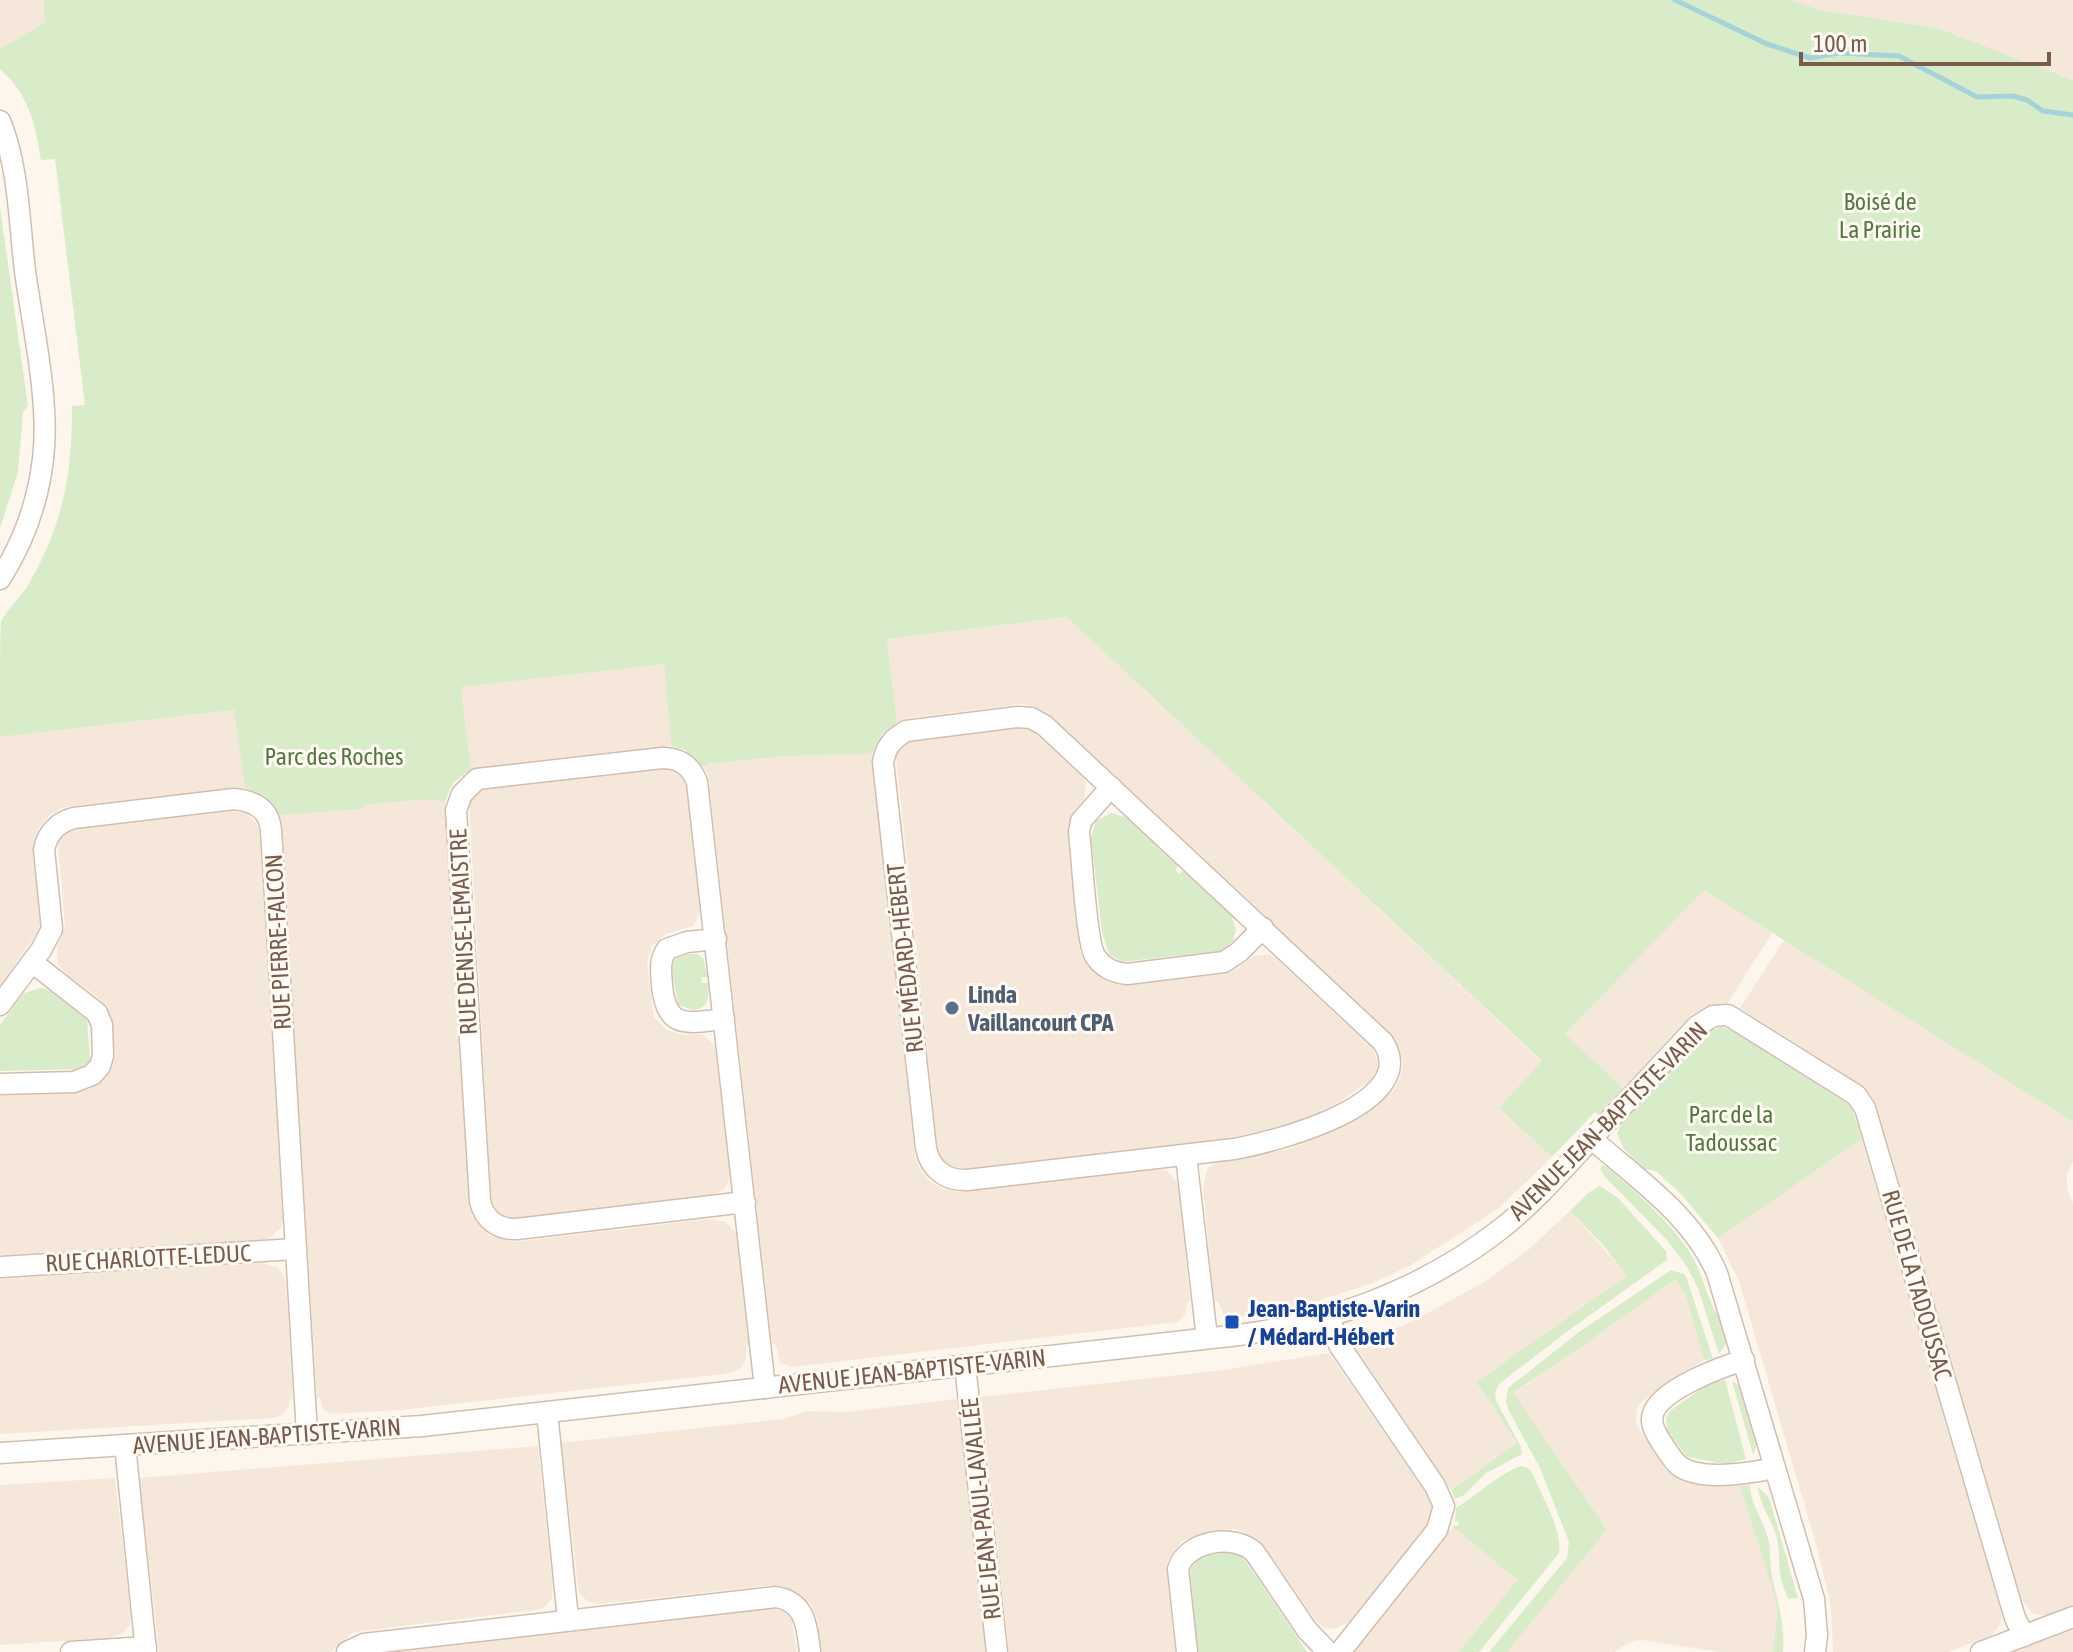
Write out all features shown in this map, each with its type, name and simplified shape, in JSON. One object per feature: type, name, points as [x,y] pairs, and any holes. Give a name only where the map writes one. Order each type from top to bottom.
[{"type":"street","points":[[0,121],[8,145],[13,179],[41,388],[44,447],[39,483],[27,526],[0,579]]},
{"type":"street","name":"RUE MÉDARD-HÉBERT","points":[[1031,718],[1044,725],[1263,928],[1383,1042],[1390,1056],[1390,1071],[1383,1084],[1369,1097],[1308,1129],[1257,1145],[1186,1156],[960,1180],[944,1176],[931,1164],[928,1156],[883,762],[888,746],[899,735],[914,729],[1031,718]]},
{"type":"street","name":"RUE DENISE-LEMAISTRE","points":[[745,1202],[517,1229],[501,1227],[486,1217],[480,1201],[456,810],[462,794],[471,784],[484,778],[662,758],[683,763],[694,773],[716,939],[724,1019],[745,1202],[765,1388]]},
{"type":"street","points":[[1111,787],[1081,821],[1079,832],[1091,945],[1096,958],[1106,967],[1127,974],[1217,964],[1234,957],[1263,928]]},
{"type":"street","name":"RUE PIERRE-FALCON","points":[[0,1005],[47,942],[52,929],[44,850],[51,833],[62,823],[74,818],[234,799],[250,802],[262,810],[271,830],[307,1434]]},
{"type":"street","points":[[716,939],[687,942],[667,949],[661,961],[663,1002],[669,1014],[684,1022],[724,1019]]},
{"type":"street","points":[[0,1084],[80,1081],[92,1075],[102,1061],[102,1025],[97,1013],[32,962]]},
{"type":"street","name":"AVENUE JEAN-BAPTISTE-VARIN","points":[[0,1453],[389,1429],[1207,1338],[1284,1328],[1329,1317],[1409,1286],[1478,1245],[1540,1194],[1697,1026],[1713,1016]]},
{"type":"street","name":"RUE DE LA TADOUSSAC","points":[[1713,1016],[1736,1018],[1856,1095],[1865,1108],[2015,1618],[2024,1636]]},
{"type":"street","points":[[1592,1139],[1683,1219],[1700,1240],[1722,1286],[1814,1599],[1815,1652]]},
{"type":"street","points":[[1186,1156],[1207,1338]]},
{"type":"street","name":"RUE CHARLOTTE-LEDUC","points":[[0,1267],[296,1249]]},
{"type":"street","points":[[1329,1317],[1339,1345],[1435,1486],[1444,1506],[1437,1530],[1340,1652]]},
{"type":"street","points":[[1744,1360],[1703,1374],[1661,1403],[1653,1414],[1653,1427],[1673,1460],[1690,1470],[1735,1476],[1775,1468]]},
{"type":"street","name":"RUE JEAN-PAUL-LAVALLÉE","points":[[965,1366],[997,1652]]},
{"type":"street","points":[[547,1412],[568,1619]]},
{"type":"street","points":[[71,1652],[146,1650],[125,1445]]},
{"type":"street","points":[[1187,1652],[1178,1569],[1181,1560],[1192,1549],[1231,1542],[1241,1543],[1255,1553],[1307,1630],[1328,1652]]},
{"type":"street","points":[[347,1652],[364,1644],[776,1597],[790,1601],[802,1612],[810,1652]]},
{"type":"street","points":[[1981,1652],[2073,1617]]},
{"type":"shaded area","points":[[0,0],[43,0],[45,22],[0,49]]},
{"type":"shaded area","points":[[1791,0],[2073,0],[2073,80],[1938,28],[1820,10]]},
{"type":"shaded area","points":[[1068,617],[1542,1062],[1500,1108],[1552,1157],[1499,1208],[1411,1265],[1373,1283],[1302,1306],[1260,1314],[1224,1315],[1218,1301],[1214,1301],[1203,1188],[1207,1169],[1214,1163],[1289,1149],[1319,1137],[1378,1105],[1394,1090],[1400,1078],[1403,1063],[1394,1037],[1047,712],[1023,704],[908,718],[897,722],[887,639]]},
{"type":"shaded area","points":[[664,663],[671,746],[471,769],[461,687]]},
{"type":"shaded area","points":[[235,710],[245,788],[71,806],[49,816],[39,828],[34,842],[33,860],[41,920],[39,930],[0,986],[0,737]]},
{"type":"shaded area","points":[[1020,728],[1033,731],[1082,775],[1086,783],[1084,800],[1071,818],[1068,830],[1080,951],[1095,973],[1120,985],[1225,974],[1254,956],[1269,954],[1374,1050],[1378,1064],[1372,1080],[1335,1104],[1263,1131],[1223,1139],[965,1169],[948,1165],[938,1151],[896,757],[900,747],[915,740]]},
{"type":"shaded area","points":[[873,753],[915,1157],[920,1169],[929,1181],[943,1189],[958,1192],[1157,1169],[1167,1171],[1178,1183],[1190,1302],[1187,1303],[1185,1315],[1177,1322],[792,1367],[780,1363],[776,1345],[772,1344],[708,774],[703,767],[786,756]]},
{"type":"shaded area","points":[[667,769],[681,776],[687,787],[700,912],[693,926],[666,934],[652,946],[647,965],[654,1017],[667,1030],[685,1035],[702,1034],[715,1046],[730,1176],[728,1183],[724,1190],[707,1197],[513,1219],[504,1216],[497,1211],[491,1197],[469,802],[485,789]]},
{"type":"shaded area","points":[[445,801],[472,1215],[489,1235],[513,1242],[709,1219],[726,1222],[737,1235],[749,1345],[746,1346],[746,1360],[739,1370],[400,1410],[331,1414],[323,1409],[320,1397],[317,1398],[280,815],[363,809],[363,805]]},
{"type":"shaded area","points":[[234,811],[248,814],[259,827],[281,1227],[270,1238],[263,1240],[0,1255],[0,1096],[89,1090],[106,1077],[115,1058],[108,1008],[58,964],[57,947],[65,926],[58,843],[61,836],[73,829]]},
{"type":"shaded area","points":[[1704,890],[1772,933],[1727,1004],[1711,1005],[1692,1014],[1623,1088],[1564,1034]]},
{"type":"shaded area","points":[[1784,940],[2073,1122],[2073,1161],[2067,1175],[2067,1189],[2073,1203],[2073,1606],[2041,1615],[2032,1613],[2021,1598],[1875,1101],[1855,1081],[1740,1008]]},
{"type":"shaded area","points":[[1862,1139],[2002,1614],[2001,1623],[1992,1635],[1948,1652],[1833,1652],[1831,1606],[1816,1544],[1739,1281],[1718,1238]]},
{"type":"shaded area","points":[[1570,1211],[1628,1276],[1476,1382],[1517,1443],[1451,1490],[1354,1346],[1411,1322],[1486,1281],[1529,1249]]},
{"type":"shaded area","points":[[262,1263],[277,1267],[286,1282],[293,1399],[290,1399],[283,1414],[275,1418],[0,1434],[0,1279]]},
{"type":"shaded area","points":[[1676,1279],[1687,1299],[1704,1360],[1641,1402],[1636,1424],[1673,1476],[1690,1482],[1740,1486],[1776,1601],[1773,1652],[1721,1652],[1642,1640],[1630,1642],[1614,1652],[1507,1652],[1607,1530],[1512,1393]]},
{"type":"shaded area","points":[[1329,1353],[1426,1493],[1432,1508],[1430,1523],[1349,1622],[1334,1629],[1324,1628],[1264,1546],[1254,1537],[1236,1529],[1214,1530],[1182,1541],[1168,1560],[1175,1652],[1009,1652],[981,1397],[1223,1370]]},
{"type":"shaded area","points":[[957,1399],[986,1652],[821,1652],[818,1622],[811,1604],[784,1586],[600,1604],[587,1601],[579,1593],[561,1443],[783,1419],[808,1411],[846,1412]]},
{"type":"shaded area","points":[[538,1446],[553,1591],[552,1598],[542,1609],[352,1633],[331,1652],[159,1652],[139,1478]]},
{"type":"shaded area","points":[[115,1478],[130,1624],[123,1633],[110,1638],[0,1645],[0,1485]]},
{"type":"shaded area","points":[[1453,1527],[1517,1580],[1459,1652],[1353,1652]]},
{"type":"shaded area","points":[[773,1608],[792,1619],[797,1652],[383,1652]]},
{"type":"shaded area","points":[[2073,1629],[2073,1652],[2013,1652]]},
{"type":"green space","points":[[43,0],[1791,0],[1820,10],[1938,28],[2073,80],[2073,1122],[1704,890],[1565,1034],[1623,1088],[1552,1157],[1499,1108],[1542,1061],[1067,617],[887,639],[897,722],[881,735],[873,753],[867,754],[787,756],[703,767],[685,750],[671,746],[664,664],[461,687],[471,769],[453,783],[445,801],[418,800],[363,805],[363,809],[280,815],[264,796],[245,788],[234,710],[0,737],[1,621],[30,582],[51,538],[68,475],[72,406],[85,405],[55,159],[41,160],[29,110],[18,89],[0,69],[0,49],[45,22]]},
{"type":"green space","points":[[0,207],[28,406],[23,412],[18,472],[0,528]]},
{"type":"green space","points":[[1111,813],[1126,817],[1178,866],[1175,870],[1179,874],[1183,870],[1231,915],[1236,929],[1233,941],[1221,951],[1129,961],[1121,961],[1109,954],[1102,932],[1091,838],[1096,821]]},
{"type":"green space","points":[[688,954],[703,958],[708,977],[701,977],[702,983],[708,983],[707,1000],[694,1010],[678,1005],[672,970],[675,959]]},
{"type":"green space","points":[[41,988],[49,990],[87,1019],[90,1061],[79,1069],[0,1071],[0,1025],[24,993]]},
{"type":"green space","name":"Parc de la Tadoussac","points":[[1721,1027],[1733,1031],[1848,1104],[1862,1139],[1718,1238],[1681,1194],[1656,1171],[1645,1169],[1624,1149],[1617,1133],[1622,1123],[1707,1032]]},
{"type":"green space","points":[[1603,1165],[1652,1208],[1686,1246],[1716,1312],[1725,1323],[1727,1342],[1719,1354],[1698,1288],[1687,1267],[1667,1240],[1605,1177],[1600,1169]]},
{"type":"green space","points":[[1600,1186],[1617,1197],[1666,1251],[1667,1260],[1499,1384],[1495,1392],[1496,1401],[1521,1447],[1522,1454],[1485,1474],[1464,1495],[1455,1499],[1451,1490],[1517,1443],[1476,1382],[1627,1276],[1570,1211]]},
{"type":"green space","points":[[1671,1270],[1684,1274],[1687,1279],[1713,1359],[1704,1360],[1687,1299],[1676,1279],[1513,1392],[1607,1530],[1507,1652],[1489,1652],[1567,1558],[1569,1542],[1540,1468],[1509,1411],[1506,1402],[1508,1388],[1579,1332]]},
{"type":"green space","points":[[1725,1380],[1746,1459],[1725,1464],[1687,1457],[1667,1430],[1666,1417],[1709,1383]]},
{"type":"green space","points":[[1732,1381],[1743,1389],[1758,1440],[1753,1454]]},
{"type":"green space","points":[[1521,1466],[1533,1474],[1558,1534],[1559,1553],[1479,1652],[1459,1652],[1517,1580],[1453,1527],[1458,1526],[1459,1522],[1455,1521],[1456,1508]]},
{"type":"green space","points":[[1750,1485],[1769,1543],[1772,1577],[1782,1623],[1783,1652],[1773,1652],[1776,1601],[1740,1486]]},
{"type":"green space","points":[[1758,1487],[1769,1497],[1798,1598],[1789,1599],[1784,1589],[1776,1535]]},
{"type":"green space","points":[[1231,1552],[1239,1554],[1247,1563],[1307,1652],[1198,1652],[1190,1569],[1202,1556]]},
{"type":"waterway","points":[[1675,0],[1767,44],[1810,58],[1839,53],[1899,56],[1977,97],[2013,96],[2027,100],[2043,111],[2073,115]]},
{"type":"place","name":"Linda Vaillancourt CPA","points":[[952,1008]]},
{"type":"place","name":"Jean-Baptiste-Varin / Médard-Hébert","points":[[1232,1322]]},
{"type":"park label","name":"Boisé de La Prairie","points":[[1880,215]]},
{"type":"park label","name":"Parc des Roches","points":[[334,756]]}]
